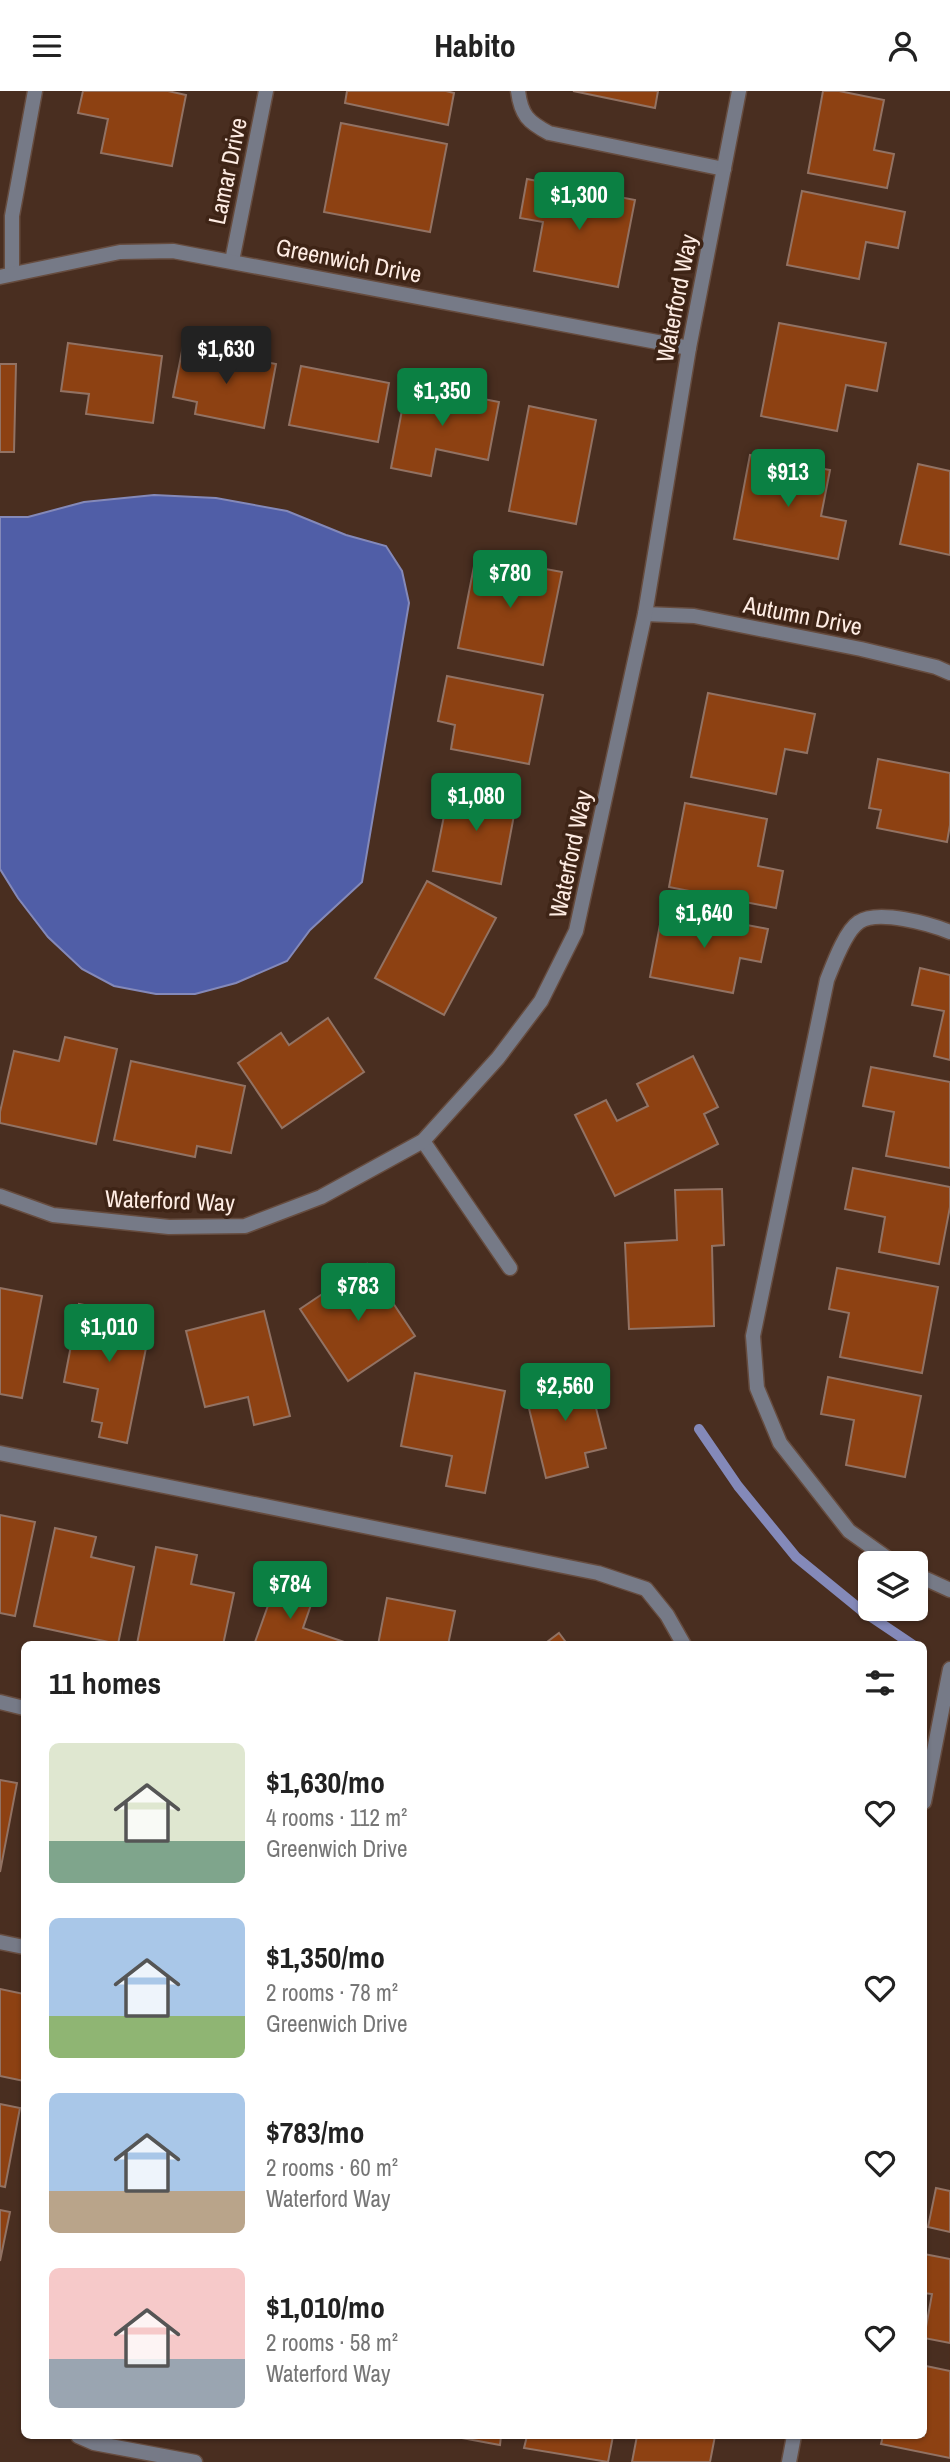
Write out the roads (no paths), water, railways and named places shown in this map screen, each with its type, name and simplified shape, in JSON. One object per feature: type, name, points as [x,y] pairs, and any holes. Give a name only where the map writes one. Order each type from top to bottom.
[{"type":"street","points":[[6,275],[12,216],[35,91]]},
{"type":"street","name":"Lamar Drive","points":[[232,261],[266,91]]},
{"type":"street","points":[[518,91],[519,104],[530,123],[549,133],[724,169]]},
{"type":"street","name":"Waterford Way","points":[[0,1196],[52,1215],[169,1227],[246,1226],[321,1197],[423,1141],[498,1058],[541,1001],[576,932],[645,614],[689,348],[738,91]]},
{"type":"street","name":"Greenwich Drive","points":[[6,275],[120,252],[173,251],[689,348]]},
{"type":"street","name":"Autumn Drive","points":[[645,614],[694,616],[861,649],[936,667],[950,673]]},
{"type":"street","points":[[877,1551],[849,1531],[780,1443],[757,1388],[753,1336],[827,980],[840,947],[859,922],[879,917],[929,923],[950,932]]},
{"type":"street","points":[[423,1141],[510,1268]]},
{"type":"street","points":[[0,1453],[598,1573],[646,1589],[667,1615],[682,1641]]},
{"type":"street","points":[[928,1580],[950,1590]]},
{"type":"street","points":[[927,1787],[950,1669]]},
{"type":"street","points":[[0,1703],[21,1707]]},
{"type":"street","points":[[0,1942],[21,1946]]},
{"type":"street","points":[[85,2439],[195,2462]]},
{"type":"street","points":[[789,2462],[793,2439]]},
{"type":"water","points":[[154,495],[216,498],[287,511],[346,535],[386,546],[402,571],[409,603],[362,882],[310,930],[287,961],[236,983],[195,994],[156,994],[114,986],[82,969],[48,937],[0,869],[0,517],[28,517],[84,502]]},
{"type":"waterway","points":[[699,1429],[738,1486],[796,1557],[861,1610],[907,1641]]}]
